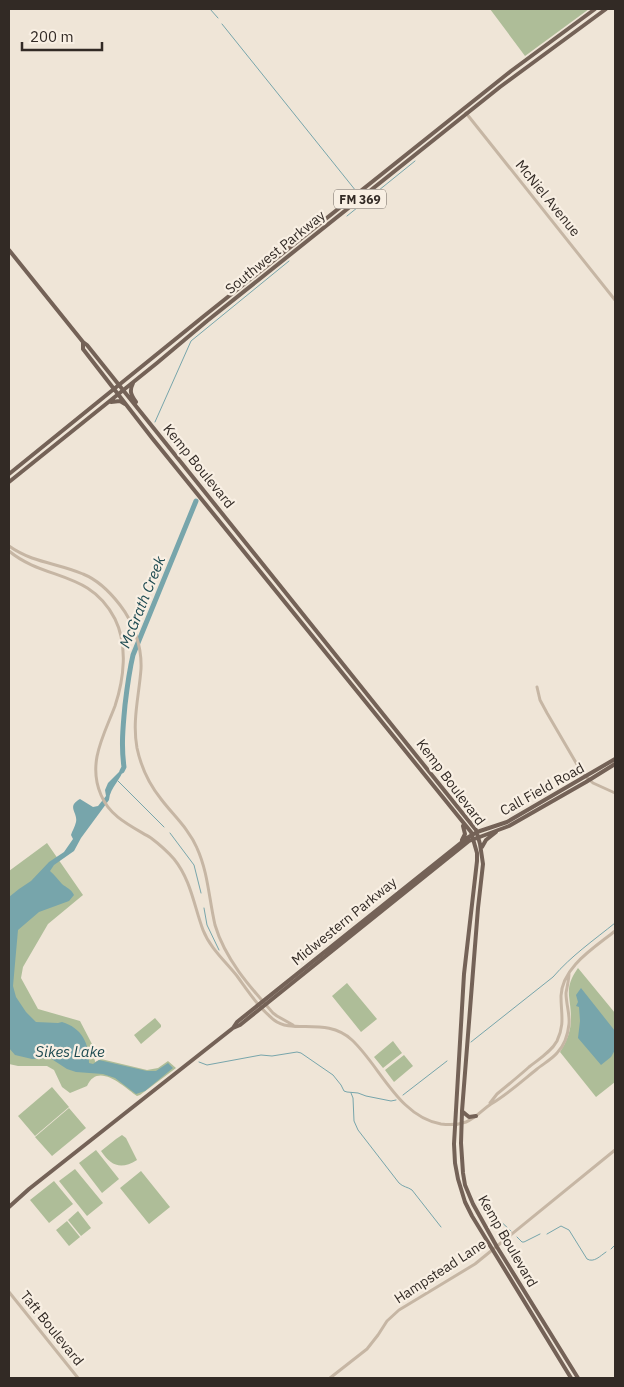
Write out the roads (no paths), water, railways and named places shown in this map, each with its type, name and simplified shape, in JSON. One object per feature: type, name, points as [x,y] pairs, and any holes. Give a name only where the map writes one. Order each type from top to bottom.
[{"type":"main road","name":"Southwest Parkway","points":[[9,474],[511,70],[595,9]]},
{"type":"main road","name":"Southwest Parkway","points":[[9,482],[467,114],[606,9]]},
{"type":"main road","points":[[549,42],[553,48]]},
{"type":"main road","name":"Kemp Boulevard","points":[[9,250],[304,614],[478,834],[483,864],[462,1111],[462,1158],[466,1184],[473,1204],[495,1248],[571,1378]]},
{"type":"main road","name":"Kemp Boulevard","points":[[83,342],[83,349],[99,370],[457,815],[472,837],[477,853],[477,861],[464,974],[454,1144],[458,1179],[464,1198],[476,1223],[495,1248],[578,1378]]},
{"type":"main road","points":[[166,347],[170,352]]},
{"type":"main road","points":[[99,370],[109,387],[106,396]]},
{"type":"main road","points":[[135,381],[130,391],[140,410]]},
{"type":"main road","points":[[109,402],[120,401],[130,408]]},
{"type":"main road","points":[[39,450],[42,455]]},
{"type":"main road","points":[[269,582],[274,578]]},
{"type":"main road","points":[[298,618],[304,614]]},
{"type":"main road","name":"Call Field Road","points":[[587,779],[615,759]]},
{"type":"main road","name":"Call Field Road","points":[[478,834],[500,830],[615,764]]},
{"type":"main road","name":"Call Field Road","points":[[478,834],[536,808]]},
{"type":"main road","points":[[457,815],[465,834],[457,845]]},
{"type":"main road","points":[[481,849],[486,840],[500,830]]},
{"type":"main road","points":[[472,837],[478,834]]},
{"type":"main road","name":"Midwestern Parkway","points":[[380,909],[472,837]]},
{"type":"main road","name":"Midwestern Parkway","points":[[9,1207],[234,1028],[237,1022],[363,923],[457,845],[472,837]]},
{"type":"main road","points":[[463,993],[471,993]]},
{"type":"main road","points":[[458,1083],[464,1084]]},
{"type":"main road","points":[[462,1111],[466,1115],[476,1116]]},
{"type":"main road","points":[[464,1198],[469,1195]]},
{"type":"main road","points":[[551,1346],[556,1343]]},
{"type":"street","name":"McNiel Avenue","points":[[463,109],[615,300]]},
{"type":"street","points":[[9,546],[28,557],[75,571],[95,581],[106,589],[120,605],[132,624],[139,648],[141,669],[135,734],[143,766],[151,784],[189,834],[197,848],[205,869],[217,934],[229,957],[262,1004]]},
{"type":"street","points":[[9,551],[29,564],[73,579],[90,589],[105,603],[117,623],[122,642],[122,671],[116,703],[95,762],[96,778],[102,798],[107,805],[119,819],[156,842],[173,858],[180,867],[190,888],[209,942],[262,1004],[277,1016],[296,1026],[321,1026],[343,1033],[359,1047],[405,1104],[416,1114],[435,1123],[462,1124],[469,1121],[488,1105],[497,1094],[553,1048],[561,1032],[563,1022],[561,998],[564,981],[584,956],[615,931]]},
{"type":"street","points":[[537,687],[540,700],[547,713],[587,779],[615,793]]},
{"type":"street","points":[[488,1105],[500,1099],[557,1053],[567,1034],[569,1023],[566,993],[569,973]]},
{"type":"street","name":"Hampstead Lane","points":[[330,1378],[367,1349],[387,1321],[399,1310],[475,1264],[615,1150]]},
{"type":"street","name":"Taft Boulevard","points":[[9,1292],[78,1378]]},
{"type":"water","name":"Sikes Lake","points":[[124,767],[111,791],[109,800],[81,838],[74,851],[54,865],[50,871],[74,895],[69,901],[39,912],[18,930],[13,986],[16,997],[26,1012],[36,1022],[62,1022],[79,1032],[88,1049],[89,1063],[93,1064],[99,1060],[147,1071],[156,1071],[168,1063],[173,1068],[145,1091],[136,1094],[115,1078],[103,1074],[76,1072],[67,1069],[50,1058],[32,1059],[15,1055],[9,1048],[9,897],[31,881],[49,862],[64,852],[73,839],[71,835],[76,824],[76,818],[73,807],[76,802],[80,799],[93,807],[98,806],[106,796],[105,790],[108,783]]},
{"type":"water","points":[[581,988],[615,1031],[615,1050],[611,1057],[601,1065],[578,1038],[580,1021],[579,1007],[576,1006],[578,1002],[576,995]]},
{"type":"waterway","points":[[210,9],[218,18]]},
{"type":"waterway","points":[[222,24],[356,191]]},
{"type":"waterway","points":[[347,216],[415,161]]},
{"type":"waterway","points":[[155,422],[191,341],[289,261]]},
{"type":"waterway","name":"McGrath Creek","points":[[122,771],[124,767],[122,744],[125,705],[133,655],[196,501]]},
{"type":"waterway","points":[[118,781],[164,827]]},
{"type":"waterway","points":[[170,833],[194,865],[201,893]]},
{"type":"waterway","points":[[204,908],[207,925],[219,950]]},
{"type":"waterway","points":[[471,1042],[553,977],[575,955],[615,923]]},
{"type":"waterway","points":[[199,1062],[207,1065],[261,1055],[272,1056],[297,1052],[333,1075],[344,1091],[391,1101],[396,1100]]},
{"type":"waterway","points":[[403,1095],[447,1061]]},
{"type":"waterway","points":[[351,1093],[354,1121],[358,1130],[399,1183],[412,1190],[441,1227]]},
{"type":"waterway","points":[[496,1217],[511,1231]]},
{"type":"waterway","points":[[547,1234],[561,1226],[569,1230],[587,1259],[590,1260],[606,1252]]},
{"type":"waterway","points":[[517,1237],[524,1242],[540,1234]]},
{"type":"waterway","points":[[611,1249],[615,1245]]}]
